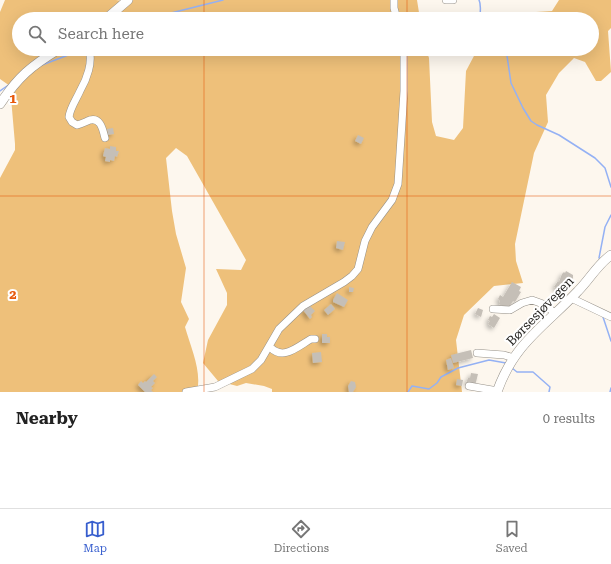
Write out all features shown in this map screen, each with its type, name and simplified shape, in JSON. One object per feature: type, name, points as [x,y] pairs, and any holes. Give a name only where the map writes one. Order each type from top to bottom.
[{"type":"main road","points":[[114,12],[128,0]]},
{"type":"main road","points":[[0,104],[20,77],[37,62],[47,56]]},
{"type":"main road","name":"Børsesjøvegen","points":[[498,392],[510,364],[527,340],[580,290],[597,267],[611,255]]},
{"type":"street","points":[[394,0],[395,12]]},
{"type":"street","points":[[446,0],[453,0]]},
{"type":"street","points":[[90,56],[90,60],[82,89],[71,108],[69,117],[72,122],[77,125],[93,119],[97,121],[101,126],[105,138]]},
{"type":"street","points":[[186,392],[201,391],[252,369],[262,360],[279,330],[303,306],[344,282],[356,271],[360,264],[362,246],[372,227],[392,200],[395,193],[399,173],[404,91],[404,56]]},
{"type":"street","points":[[571,298],[611,316]]},
{"type":"street","points":[[493,309],[510,310],[522,303],[532,300],[543,304],[555,314]]},
{"type":"street","points":[[270,346],[276,352],[282,354],[311,339],[315,339]]},
{"type":"street","points":[[477,353],[504,355],[510,364]]},
{"type":"street","points":[[469,386],[498,392]]},
{"type":"shaded area","points":[[5,0],[116,0],[130,2],[132,0],[417,0],[419,12],[12,12],[12,56],[428,56],[432,122],[436,136],[454,140],[463,128],[466,71],[474,56],[599,56],[599,12],[537,12],[552,11],[559,0],[611,0],[611,28],[608,31],[611,72],[601,81],[596,81],[585,62],[574,58],[559,73],[546,95],[548,122],[534,153],[515,244],[516,261],[523,283],[494,286],[464,315],[456,340],[462,392],[272,392],[272,389],[264,386],[246,383],[237,386],[218,381],[203,363],[208,340],[227,305],[227,293],[216,269],[241,270],[246,260],[187,156],[176,148],[166,158],[176,234],[186,268],[181,302],[189,319],[185,327],[197,368],[197,392],[0,392],[0,178],[15,150],[15,144],[10,86],[0,79],[0,12]]},
{"type":"building","points":[[113,128],[114,134],[108,135],[107,129]]},
{"type":"building","points":[[358,135],[364,138],[361,144],[355,141]]},
{"type":"building","points":[[110,146],[116,147],[116,151],[119,151],[117,157],[115,156],[114,161],[110,160],[110,162],[105,161],[106,157],[103,156],[105,148],[110,149]]},
{"type":"building","points":[[337,241],[345,242],[343,250],[336,248]]},
{"type":"building","points":[[566,271],[573,275],[573,278],[569,283],[565,281],[561,291],[554,287],[558,281],[559,282],[562,274]]},
{"type":"building","points":[[512,282],[521,287],[519,291],[521,292],[515,302],[513,301],[508,309],[499,304],[500,301],[498,299],[500,295],[503,297]]},
{"type":"building","points":[[349,287],[354,288],[353,292],[349,292]]},
{"type":"building","points":[[337,293],[348,300],[344,307],[333,302]]},
{"type":"building","points":[[331,304],[335,309],[328,315],[324,310]]},
{"type":"building","points":[[309,305],[315,311],[311,315],[312,317],[310,319],[303,310]]},
{"type":"building","points":[[478,308],[483,310],[481,317],[475,314]]},
{"type":"building","points":[[494,314],[500,318],[494,328],[488,324],[490,321],[488,320],[490,316],[492,317]]},
{"type":"building","points":[[322,334],[327,334],[327,337],[330,337],[330,343],[322,343]]},
{"type":"building","points":[[471,350],[473,358],[453,363],[451,355]]},
{"type":"building","points":[[321,352],[322,362],[313,363],[312,353]]},
{"type":"building","points":[[451,358],[454,368],[448,370],[446,360]]},
{"type":"building","points":[[471,373],[478,374],[475,386],[466,384]]},
{"type":"building","points":[[154,374],[157,377],[153,381],[155,383],[151,387],[153,388],[151,390],[153,392],[145,392],[138,385],[141,381],[143,383],[145,381],[146,382]]},
{"type":"building","points":[[457,379],[463,380],[462,386],[456,385]]},
{"type":"building","points":[[351,381],[355,382],[356,387],[353,392],[349,392],[348,386]]},
{"type":"waterway","points":[[175,12],[223,0]]},
{"type":"waterway","points":[[479,0],[480,12]]},
{"type":"waterway","points":[[42,65],[66,56]]},
{"type":"waterway","points":[[507,56],[511,83],[531,121],[559,135],[595,158],[605,168],[611,187]]},
{"type":"waterway","points":[[0,91],[10,84]]},
{"type":"waterway","points":[[599,258],[605,227],[611,215]]},
{"type":"waterway","points":[[603,317],[611,341]]},
{"type":"waterway","points":[[408,392],[412,386],[429,389],[437,383],[441,377],[458,368],[489,360],[506,363]]},
{"type":"waterway","points":[[512,368],[517,372],[533,372],[550,387],[549,392]]},
{"type":"waterway","points":[[610,392],[611,388]]}]
